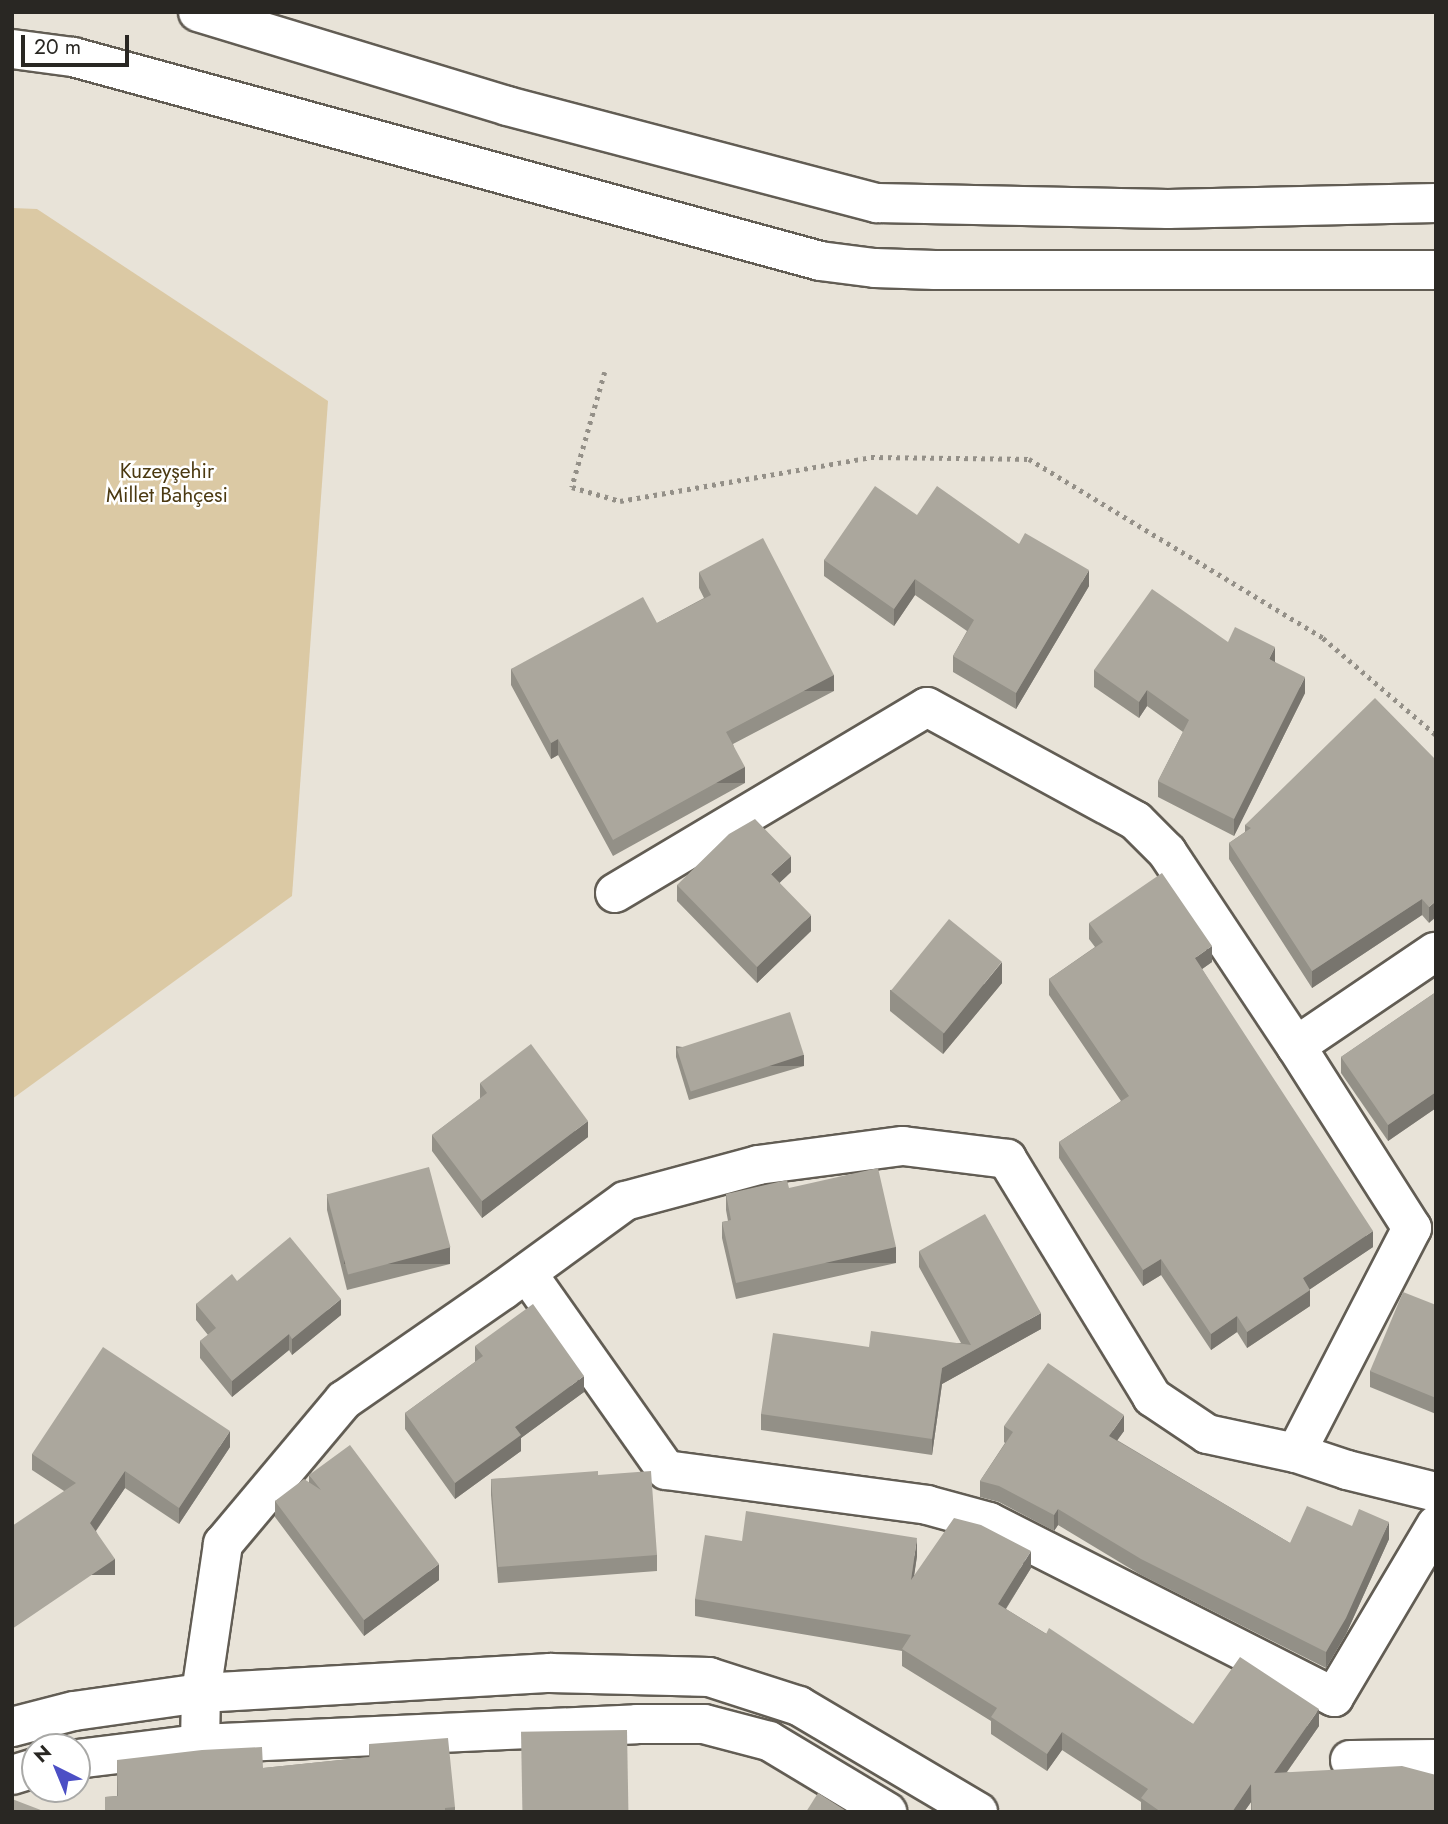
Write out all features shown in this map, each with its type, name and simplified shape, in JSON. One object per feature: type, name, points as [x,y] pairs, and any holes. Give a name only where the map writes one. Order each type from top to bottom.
[{"type":"street","points":[[198,12],[507,106],[877,203],[1168,209],[1436,203]]},
{"type":"street","points":[[12,49],[73,57],[820,261],[875,268],[935,270],[1436,270]]},
{"type":"street","points":[[615,894],[927,707],[1136,821],[1167,852],[1297,1046],[1424,1228],[1296,1453]]},
{"type":"street","points":[[1297,1046],[1434,952]]},
{"type":"street","points":[[200,1744],[201,1693],[223,1544],[344,1400],[527,1273],[625,1201],[758,1165],[903,1146],[1007,1159],[1152,1398],[1207,1434],[1296,1453],[1346,1470],[1436,1492]]},
{"type":"street","points":[[527,1273],[666,1470],[927,1505],[989,1522],[1334,1697],[1436,1525]]},
{"type":"street","points":[[12,1727],[74,1711],[201,1693],[550,1673],[709,1676],[799,1706],[978,1812]]},
{"type":"street","points":[[91,1757],[200,1744],[637,1724],[704,1724],[769,1741],[887,1812]]},
{"type":"street","points":[[1350,1760],[1436,1759]]},
{"type":"path","points":[[605,372],[572,487],[620,501],[871,457],[1029,459],[1323,638],[1436,735]]},
{"type":"green space","name":"Kuzeyşehir Millet Bahçesi","points":[[12,208],[37,209],[328,401],[292,896],[12,1099]]},
{"type":"building","points":[[875,486],[917,515],[937,486],[1019,544],[1025,533],[1089,570],[1016,693],[953,656],[974,620],[915,579],[894,609],[824,560]]},
{"type":"building","points":[[763,538],[834,675],[726,732],[745,767],[613,840],[558,739],[551,743],[511,669],[643,597],[657,623],[711,595],[699,572]]},
{"type":"building","points":[[1152,589],[1228,642],[1235,627],[1275,647],[1269,659],[1305,677],[1234,819],[1158,781],[1189,720],[1147,690],[1139,702],[1094,670]]},
{"type":"building","points":[[1375,698],[1436,760],[1436,901],[1429,907],[1422,899],[1312,971],[1229,843],[1251,828],[1245,825]]},
{"type":"building","points":[[755,819],[791,856],[771,874],[811,915],[757,967],[677,885],[729,834]]},
{"type":"building","points":[[1162,873],[1212,946],[1195,958],[1373,1231],[1303,1278],[1310,1290],[1247,1332],[1237,1316],[1211,1334],[1161,1259],[1143,1270],[1059,1142],[1129,1096],[1049,979],[1103,942],[1089,923]]},
{"type":"building","points":[[949,919],[1002,962],[944,1033],[891,990]]},
{"type":"building","points":[[1436,992],[1436,1092],[1388,1125],[1341,1057]]},
{"type":"building","points":[[790,1012],[804,1055],[691,1092],[677,1049]]},
{"type":"building","points":[[531,1044],[588,1121],[482,1201],[432,1135],[487,1093],[480,1083]]},
{"type":"building","points":[[429,1167],[450,1247],[348,1275],[327,1194]]},
{"type":"building","points":[[878,1168],[896,1247],[736,1283],[722,1222],[731,1220],[726,1194],[787,1180],[789,1188]]},
{"type":"building","points":[[985,1214],[1041,1313],[942,1368],[932,1439],[761,1414],[773,1333],[869,1347],[871,1331],[971,1345],[919,1251]]},
{"type":"building","points":[[290,1237],[341,1299],[292,1339],[289,1334],[232,1381],[200,1341],[216,1328],[196,1304],[232,1274],[237,1281]]},
{"type":"building","points":[[1403,1292],[1436,1305],[1436,1398],[1370,1371]]},
{"type":"building","points":[[533,1304],[584,1376],[515,1427],[521,1435],[455,1483],[405,1413],[483,1356],[475,1346]]},
{"type":"building","points":[[103,1347],[230,1431],[179,1508],[125,1471],[90,1523],[115,1559],[12,1629],[12,1526],[76,1483],[32,1454]]},
{"type":"building","points":[[1048,1363],[1124,1415],[1109,1436],[1290,1543],[1307,1506],[1352,1526],[1359,1509],[1389,1522],[1346,1618],[1326,1652],[1141,1559],[1058,1509],[1054,1515],[999,1486],[980,1481],[1013,1432],[1004,1426]]},
{"type":"building","points":[[350,1445],[439,1564],[364,1620],[275,1501],[304,1479],[321,1490],[309,1475]]},
{"type":"building","points":[[598,1471],[598,1475],[651,1471],[657,1555],[498,1567],[491,1479]]},
{"type":"building","points":[[746,1511],[917,1538],[911,1580],[954,1518],[981,1525],[1031,1551],[998,1604],[1046,1634],[1049,1628],[1193,1724],[1240,1657],[1319,1709],[1274,1773],[1402,1766],[1436,1775],[1436,1812],[1252,1812],[1251,1784],[1232,1812],[1161,1812],[1141,1798],[1148,1789],[1062,1732],[1047,1754],[991,1717],[997,1708],[902,1649],[911,1635],[695,1599],[705,1535],[742,1541]]},
{"type":"building","points":[[627,1730],[628,1812],[522,1812],[521,1732]]},
{"type":"building","points":[[448,1738],[455,1807],[445,1808],[445,1812],[105,1812],[105,1797],[118,1796],[117,1760],[202,1750],[262,1747],[263,1768],[370,1757],[369,1744]]},
{"type":"building","points":[[818,1793],[848,1812],[806,1812]]},
{"type":"building","points":[[12,1799],[46,1812],[12,1812]]}]
